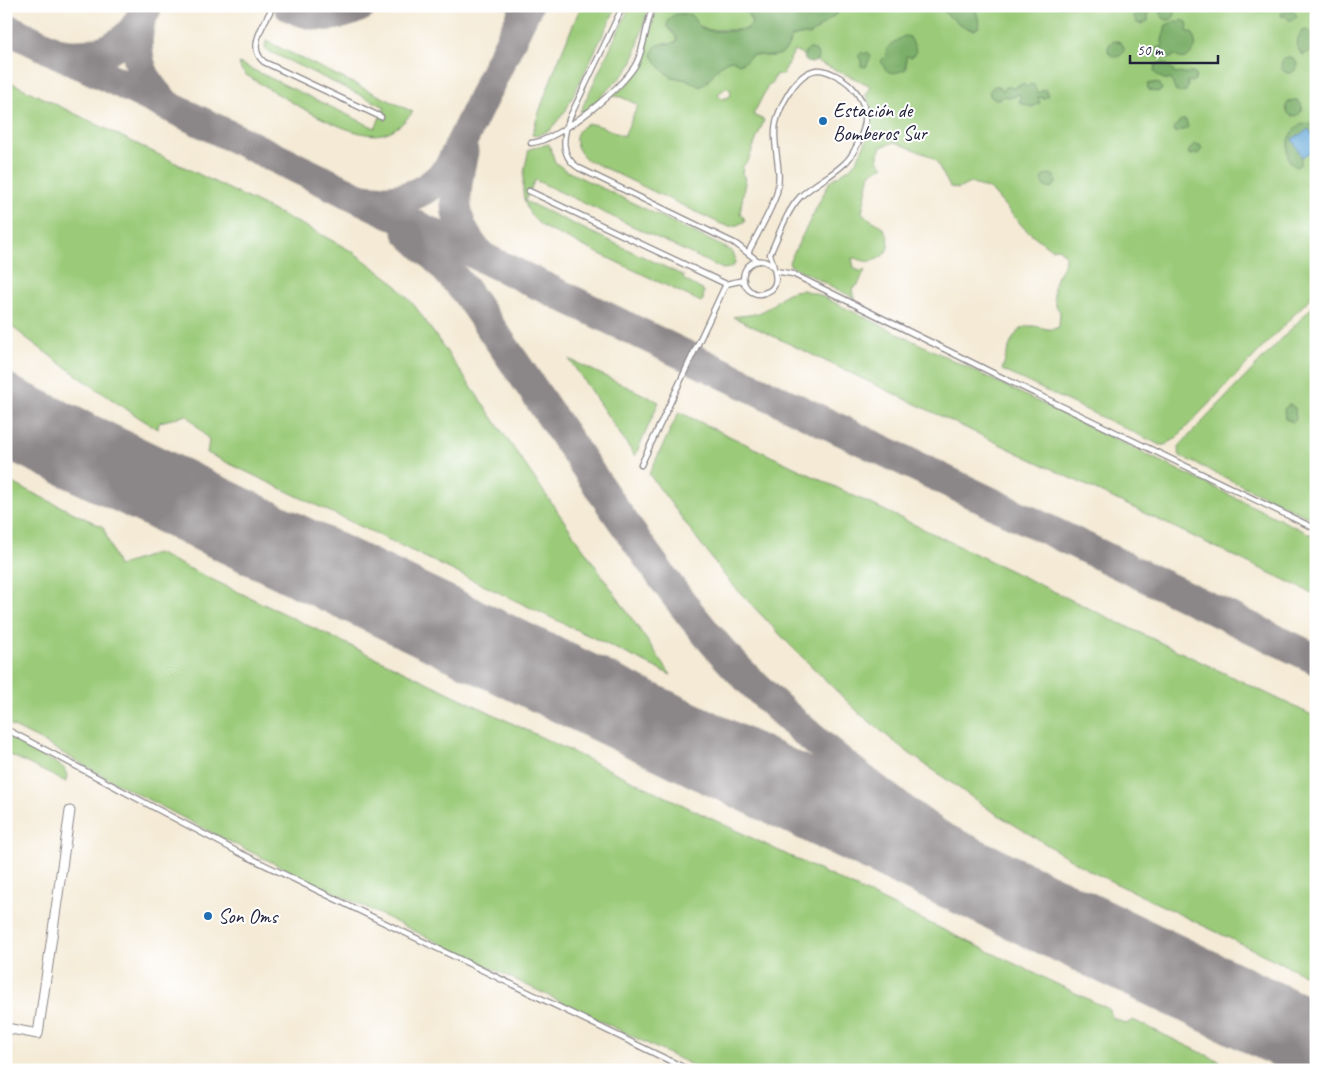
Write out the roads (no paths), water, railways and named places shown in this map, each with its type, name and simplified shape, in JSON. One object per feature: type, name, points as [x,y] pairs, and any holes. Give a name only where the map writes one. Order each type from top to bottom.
[{"type":"street","points":[[6,1028],[38,1034],[70,811]]},
{"type":"lane","points":[[273,6],[256,41],[256,53],[259,58],[281,71],[381,117]]},
{"type":"lane","points":[[623,6],[566,128],[564,149],[574,165],[736,244],[758,261],[768,263],[774,268],[793,274],[1001,378],[1316,529]]},
{"type":"lane","points":[[531,143],[549,138],[566,128],[586,114],[619,85],[633,69],[640,53],[653,6]]},
{"type":"lane","points":[[748,253],[776,195],[779,184],[775,131],[777,120],[792,87],[800,78],[818,70],[826,71],[844,80],[852,87],[865,108],[866,126],[853,153],[846,162],[802,196],[793,206],[770,254],[776,282],[774,287],[765,293],[754,292],[746,285],[744,280],[745,270],[748,265],[758,261]]},
{"type":"lane","points":[[529,191],[726,284],[744,280]]},
{"type":"lane","points":[[641,466],[726,284]]},
{"type":"lane","points":[[6,728],[238,852],[689,1070]]},
{"type":"water","points":[[1309,129],[1316,141],[1316,149],[1302,157],[1292,139]]},
{"type":"place","name":"Estación de Bomberos Sur","points":[[823,121]]},
{"type":"place","name":"Son Oms","points":[[208,916]]}]
